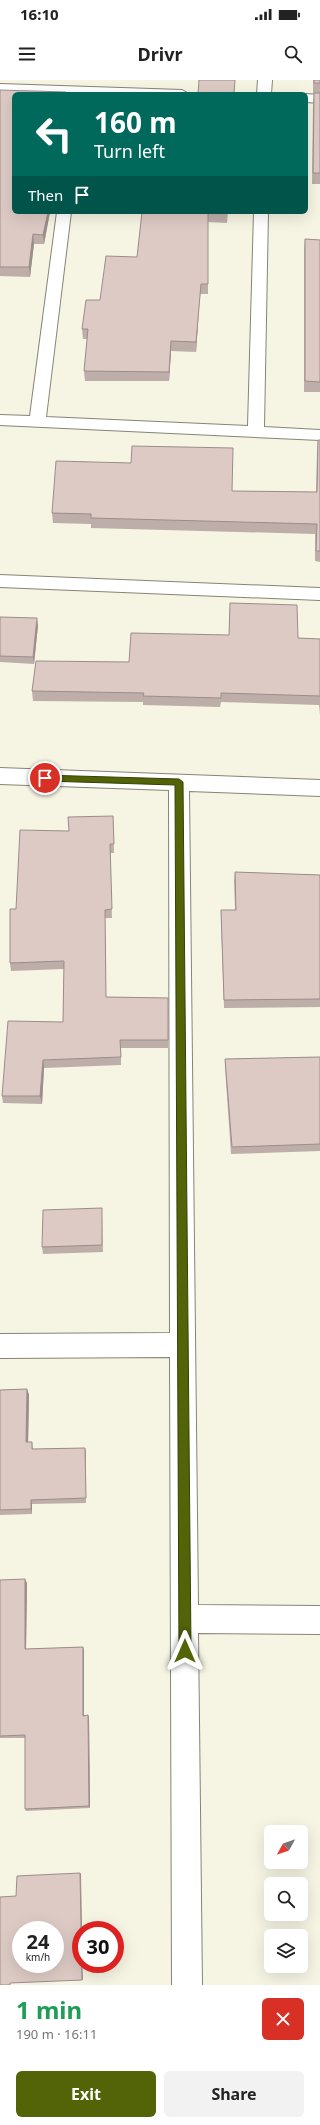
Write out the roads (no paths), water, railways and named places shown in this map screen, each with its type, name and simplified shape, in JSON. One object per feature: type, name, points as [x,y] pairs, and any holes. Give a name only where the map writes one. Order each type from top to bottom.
[{"type":"street","points":[[264,92],[265,80]]},
{"type":"street","points":[[0,88],[81,88],[148,92]]},
{"type":"street","points":[[308,98],[320,99]]},
{"type":"street","points":[[37,422],[64,214]]},
{"type":"street","points":[[256,431],[261,214]]},
{"type":"street","points":[[0,420],[320,435]]},
{"type":"street","points":[[0,580],[320,594]]},
{"type":"street","points":[[0,776],[320,788]]},
{"type":"street","points":[[179,782],[187,1985]]},
{"type":"street","points":[[0,1346],[183,1345]]},
{"type":"street","points":[[185,1619],[320,1620]]}]
